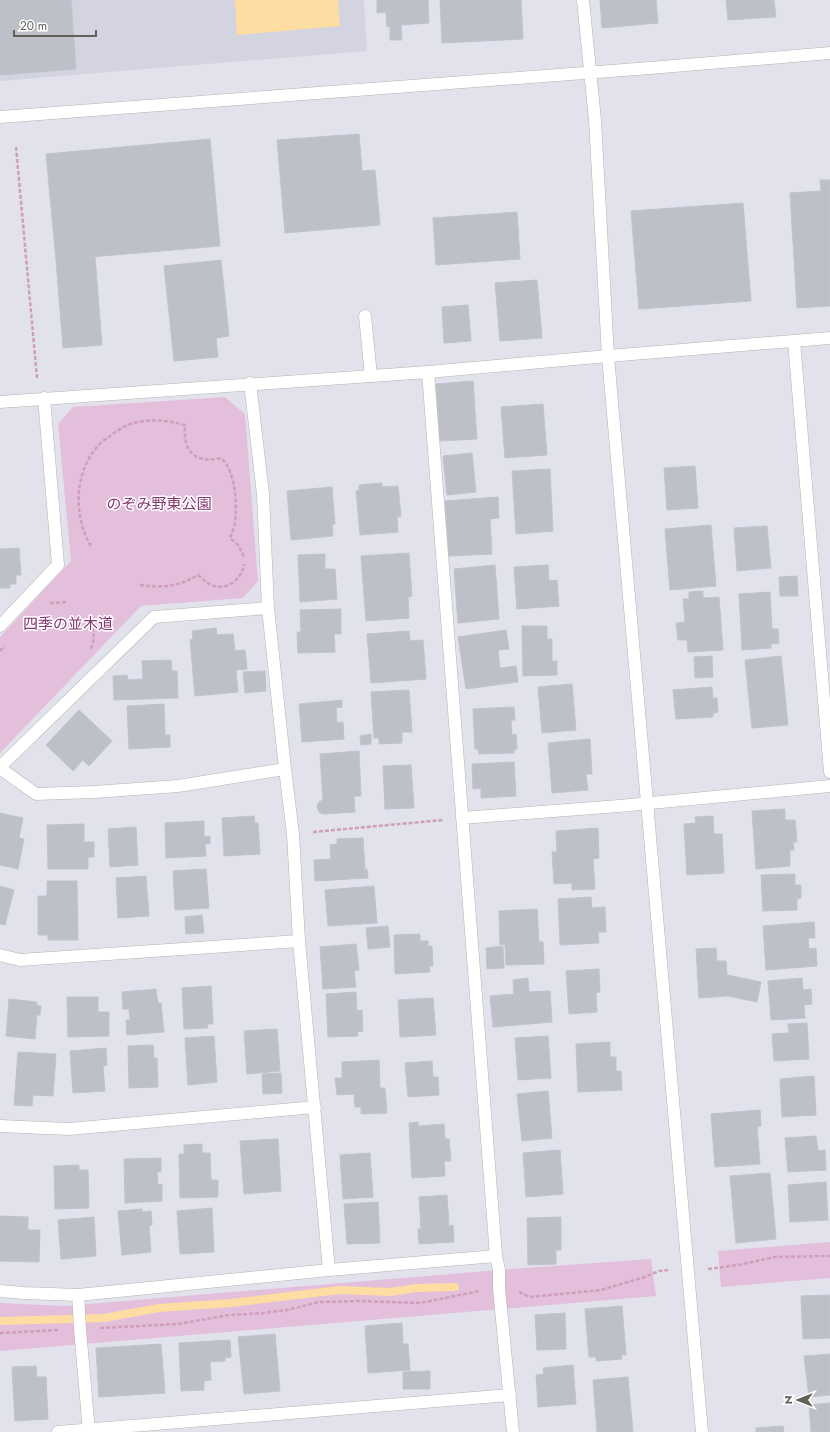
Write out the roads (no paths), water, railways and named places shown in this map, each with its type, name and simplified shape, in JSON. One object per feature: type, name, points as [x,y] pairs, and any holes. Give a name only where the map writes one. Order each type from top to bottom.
[{"type":"street","points":[[584,0],[595,120],[608,356],[702,1432]]},
{"type":"street","points":[[0,117],[830,53]]},
{"type":"street","points":[[365,316],[370,376]]},
{"type":"street","points":[[0,402],[428,372],[830,338]]},
{"type":"street","points":[[794,341],[830,772]]},
{"type":"street","points":[[428,372],[496,1256],[499,1270],[513,1432]]},
{"type":"street","points":[[250,384],[263,494],[268,608],[284,769],[293,834],[300,941],[329,1270]]},
{"type":"street","points":[[0,626],[58,565],[44,398]]},
{"type":"street","points":[[268,608],[154,617],[0,768],[36,794],[94,792],[178,786],[284,769]]},
{"type":"street","points":[[462,818],[619,806],[646,802],[830,786]]},
{"type":"street","points":[[0,955],[20,960],[300,941]]},
{"type":"street","points":[[0,1126],[69,1129],[315,1107]]},
{"type":"street","points":[[0,1291],[78,1295],[329,1270],[496,1256]]},
{"type":"street","points":[[78,1295],[89,1430]]},
{"type":"street","points":[[58,1432],[510,1395]]},
{"type":"waterway","points":[[0,1321],[104,1318],[159,1308],[231,1303],[339,1290],[390,1292],[416,1288],[455,1287]]},
{"type":"park label","name":"のぞみ野東公園","points":[[159,504]]},
{"type":"park label","name":"四季の並木道","points":[[68,624]]}]
